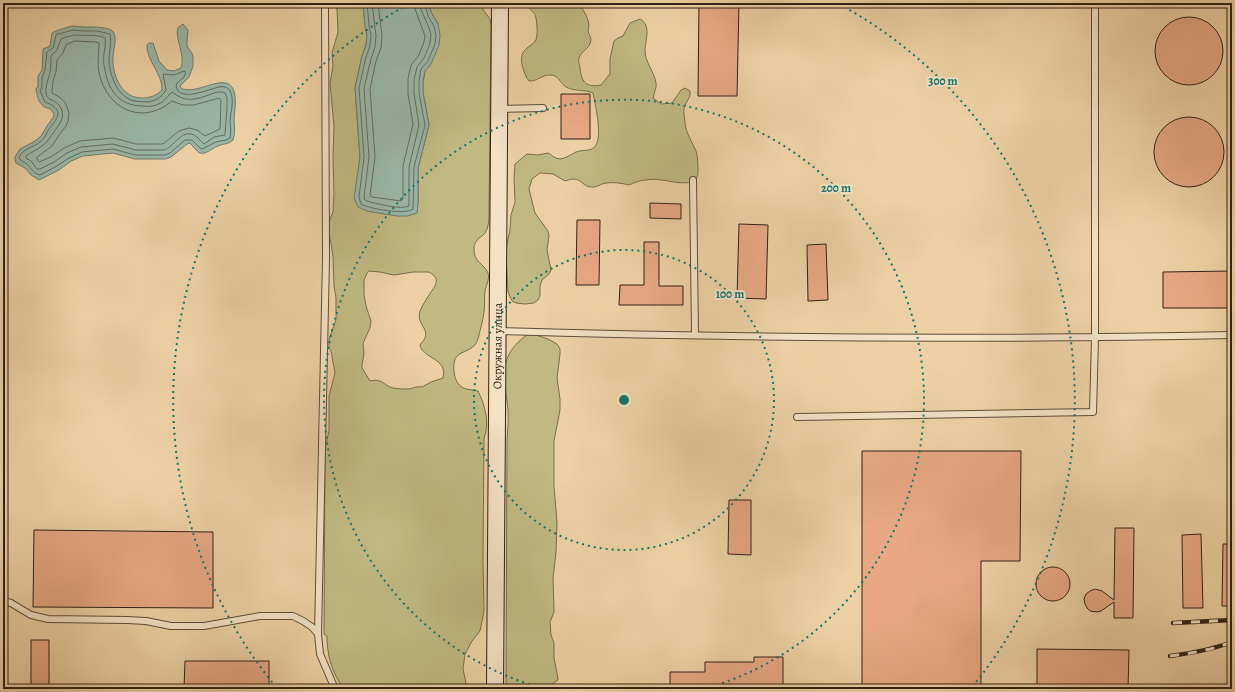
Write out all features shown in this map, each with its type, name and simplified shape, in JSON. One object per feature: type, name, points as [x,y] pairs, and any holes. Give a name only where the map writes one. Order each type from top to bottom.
[{"type":"main road","name":"Окружная улица","points":[[495,689],[500,3]]},
{"type":"lane","points":[[325,3],[326,258],[318,634],[320,654],[334,689]]},
{"type":"lane","points":[[798,417],[1094,412],[1096,338],[1095,3]]},
{"type":"lane","points":[[499,109],[543,108]]},
{"type":"lane","points":[[693,180],[695,335]]},
{"type":"lane","points":[[498,331],[806,337],[1096,338],[1232,335]]},
{"type":"lane","points":[[3,601],[11,603],[31,615],[48,619],[146,621],[171,626],[204,626],[260,616],[293,616],[312,627],[318,634]]},
{"type":"shaded area","points":[[334,3],[363,3],[367,35],[366,45],[355,88],[360,157],[356,188],[367,211],[392,215],[404,216],[417,213],[418,168],[429,125],[423,92],[423,82],[425,71],[431,64],[438,24],[428,3],[478,3],[490,19],[491,24],[489,220],[486,231],[477,240],[474,247],[475,256],[488,273],[489,278],[485,291],[484,315],[476,344],[458,355],[454,363],[454,375],[459,385],[466,389],[478,391],[485,408],[487,421],[484,438],[484,611],[480,631],[472,641],[465,654],[463,669],[466,689],[344,689],[333,670],[329,657],[327,636],[324,634],[325,450],[329,430],[329,396],[335,373],[331,351],[329,348],[329,339],[336,320],[336,298],[329,222],[333,212],[334,193],[334,126],[330,83],[333,66],[332,53],[338,32],[337,9]],"holes":[[[369,271],[394,275],[413,272],[429,272],[435,277],[435,286],[424,303],[419,315],[426,335],[420,345],[422,350],[439,362],[442,366],[444,371],[443,378],[422,387],[409,389],[395,388],[377,380],[370,381],[362,368],[364,354],[363,343],[370,328],[371,321],[366,306],[364,280]]]},
{"type":"shaded area","points":[[525,3],[578,3],[588,19],[588,31],[591,38],[589,46],[579,59],[581,76],[588,84],[596,86],[601,85],[610,74],[610,59],[614,41],[623,36],[630,23],[640,19],[644,22],[647,29],[645,55],[656,85],[653,98],[661,104],[672,103],[681,90],[685,88],[690,91],[689,98],[684,108],[684,113],[689,137],[697,153],[698,173],[697,178],[689,183],[652,179],[642,180],[629,185],[605,183],[593,187],[586,186],[576,179],[565,181],[553,174],[540,173],[532,179],[529,189],[535,213],[548,231],[549,236],[547,250],[551,270],[542,280],[538,300],[534,303],[525,304],[512,301],[508,292],[506,254],[511,215],[515,202],[515,164],[527,154],[538,155],[548,153],[555,158],[561,159],[578,151],[592,149],[596,145],[599,132],[593,93],[569,89],[557,77],[552,75],[546,75],[532,81],[529,81],[527,78],[522,66],[522,54],[536,40],[537,29],[535,16]]},
{"type":"shaded area","points":[[528,334],[533,334],[548,339],[557,344],[560,349],[557,378],[560,410],[554,441],[554,486],[557,523],[553,578],[554,612],[550,622],[558,680],[552,684],[552,689],[506,689],[508,410],[505,368],[511,351]]},
{"type":"water","points":[[363,3],[428,3],[438,24],[440,35],[439,45],[431,64],[425,71],[423,82],[423,92],[429,125],[418,168],[417,213],[408,216],[397,216],[367,211],[358,207],[354,198],[360,157],[355,88],[366,45],[367,35]]},
{"type":"water","points":[[183,24],[188,30],[187,46],[193,55],[193,66],[189,77],[180,86],[182,89],[187,90],[218,83],[226,83],[231,86],[234,90],[235,96],[235,131],[233,140],[229,143],[220,145],[202,153],[197,151],[190,143],[166,159],[135,159],[113,153],[83,156],[71,161],[59,170],[39,180],[31,175],[25,168],[16,163],[15,157],[20,149],[41,136],[54,115],[52,110],[41,103],[36,89],[38,86],[38,76],[42,70],[43,49],[50,46],[52,33],[72,26],[101,27],[112,31],[115,39],[113,63],[119,84],[130,95],[145,98],[154,96],[162,90],[160,78],[147,51],[147,45],[149,43],[153,43],[159,61],[167,70],[174,71],[181,68],[182,58],[177,32],[178,27]]},
{"type":"building","points":[[699,3],[739,3],[737,96],[698,96]]},
{"type":"building","points":[[1189,17],[1202,20],[1213,27],[1220,38],[1223,51],[1220,64],[1213,75],[1202,82],[1189,85],[1176,82],[1165,75],[1158,64],[1155,51],[1158,38],[1165,27],[1176,20]]},
{"type":"building","points":[[561,94],[590,94],[590,139],[561,139]]},
{"type":"building","points":[[1189,117],[1202,120],[1214,127],[1221,139],[1224,152],[1221,165],[1214,177],[1202,184],[1189,187],[1176,184],[1164,177],[1157,165],[1154,152],[1157,139],[1164,127],[1176,120]]},
{"type":"building","points":[[650,203],[681,204],[681,219],[650,218]]},
{"type":"building","points":[[577,220],[600,220],[599,285],[576,285]]},
{"type":"building","points":[[739,224],[768,225],[766,299],[737,298]]},
{"type":"building","points":[[644,242],[659,242],[659,286],[683,286],[683,305],[619,305],[620,285],[644,285]]},
{"type":"building","points":[[826,244],[828,300],[808,301],[807,245]]},
{"type":"building","points":[[1232,271],[1232,308],[1163,308],[1163,272]]},
{"type":"building","points":[[862,451],[1021,451],[1020,561],[981,561],[981,689],[862,689]]},
{"type":"building","points":[[729,500],[751,500],[751,555],[728,554]]},
{"type":"building","points":[[1115,528],[1134,528],[1133,618],[1114,618],[1114,602],[1101,611],[1090,611],[1085,604],[1084,599],[1086,594],[1095,589],[1102,591],[1114,600]]},
{"type":"building","points":[[34,530],[213,532],[213,608],[33,607]]},
{"type":"building","points":[[1201,534],[1203,608],[1183,608],[1182,535]]},
{"type":"building","points":[[1223,544],[1232,544],[1232,606],[1222,606]]},
{"type":"building","points":[[1053,567],[1059,568],[1065,572],[1069,578],[1069,590],[1065,596],[1059,600],[1053,601],[1047,600],[1041,596],[1037,590],[1036,584],[1037,578],[1041,572],[1047,568]]},
{"type":"building","points":[[31,640],[49,640],[49,689],[31,689]]},
{"type":"building","points":[[1037,649],[1129,650],[1128,689],[1037,689]]},
{"type":"building","points":[[754,657],[783,657],[783,689],[670,689],[670,672],[705,672],[705,662],[754,662]]},
{"type":"building","points":[[185,661],[269,661],[269,689],[184,689]]},
{"type":"railway","points":[[1173,623],[1232,620]]},
{"type":"railway","points":[[1170,656],[1202,651],[1232,642]]}]
